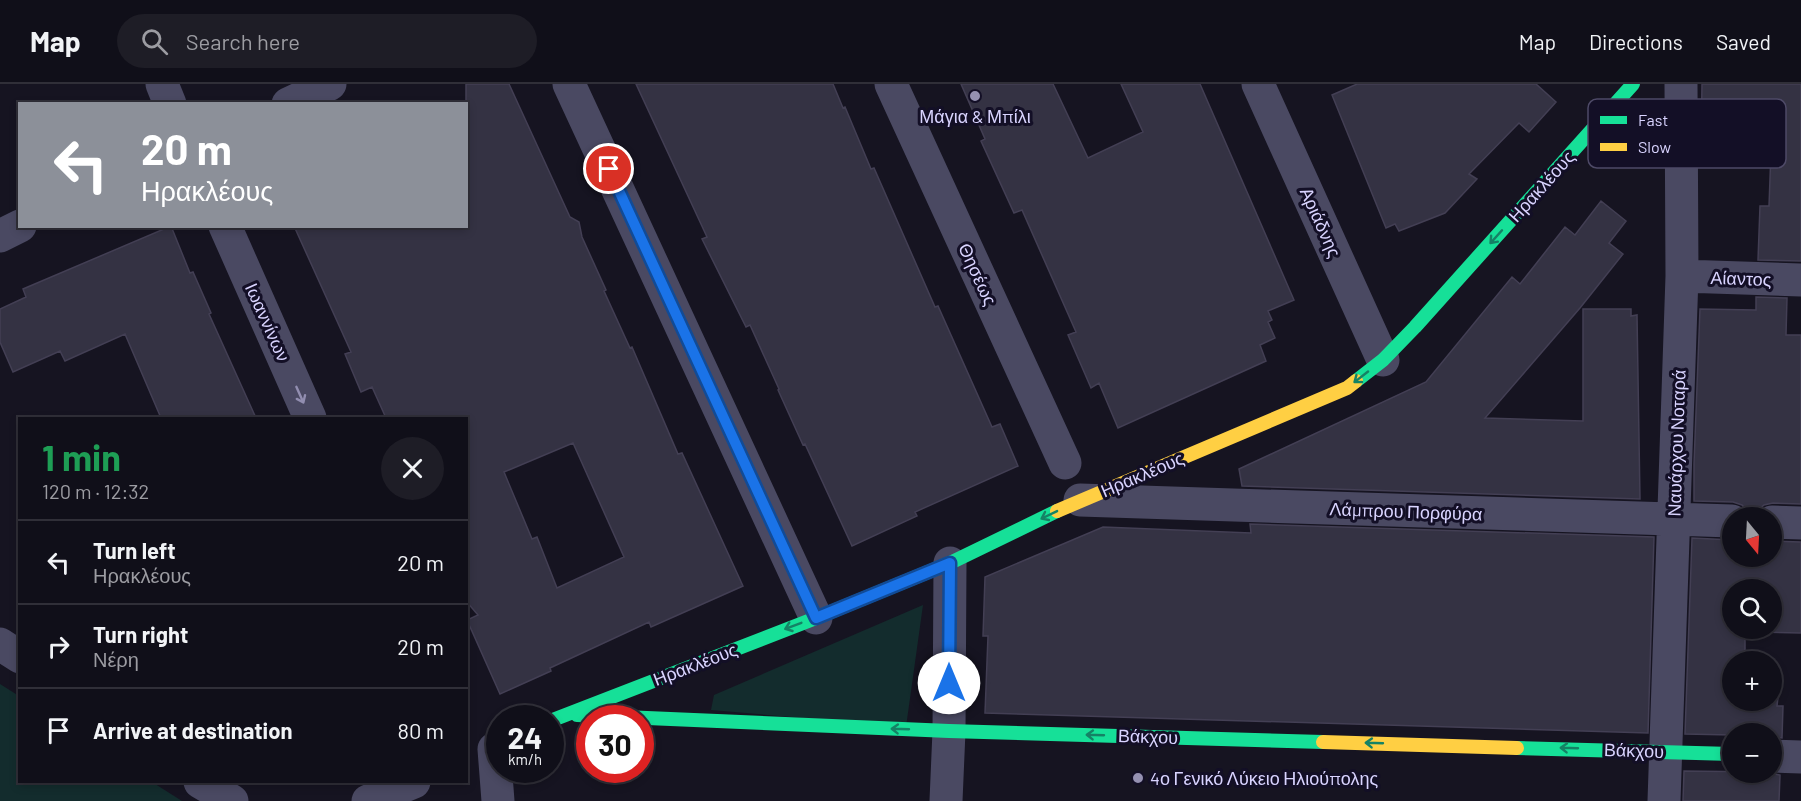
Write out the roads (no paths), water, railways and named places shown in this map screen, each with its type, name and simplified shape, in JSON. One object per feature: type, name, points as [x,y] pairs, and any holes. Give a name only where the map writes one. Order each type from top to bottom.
[{"type":"street","points":[[162,84],[169,102]]},
{"type":"street","points":[[292,102],[330,84]]},
{"type":"street","points":[[569,84],[816,618]]},
{"type":"street","name":"Θησέως","points":[[891,84],[1065,463]]},
{"type":"street","name":"Αριάδνης","points":[[1258,84],[1383,360]]},
{"type":"street","name":"Ναυάρχου Νοταρά","points":[[1681,84],[1681,99]]},
{"type":"street","name":"Ηρακλέους","points":[[564,715],[816,618],[950,563],[1080,500],[1347,388],[1383,360],[1423,318],[1588,129]]},
{"type":"street","name":"Ναυάρχου Νοταρά","points":[[1664,801],[1682,276],[1681,168]]},
{"type":"street","points":[[0,236],[18,227]]},
{"type":"street","name":"Ιωαννίνων","points":[[226,228],[310,417]]},
{"type":"street","name":"Αίαντος","points":[[1682,276],[1801,280]]},
{"type":"street","name":"Λάμπρου Πορφύρα","points":[[1080,500],[1722,521]]},
{"type":"street","points":[[1782,522],[1801,523]]},
{"type":"street","points":[[946,801],[949,730],[950,563]]},
{"type":"street","points":[[0,644],[18,656]]},
{"type":"street","name":"Βάκχου","points":[[564,718],[1722,754]]},
{"type":"street","points":[[1782,756],[1801,757]]},
{"type":"street","points":[[202,783],[232,801]]},
{"type":"street","points":[[368,801],[412,783]]},
{"type":"street","points":[[494,783],[498,801]]},
{"type":"place","name":"Μάγια & Μπίλι","points":[[975,96]]},
{"type":"place","name":"4ο Γενικό Λύκειο Ηλιούπολης","points":[[1138,778]]}]
